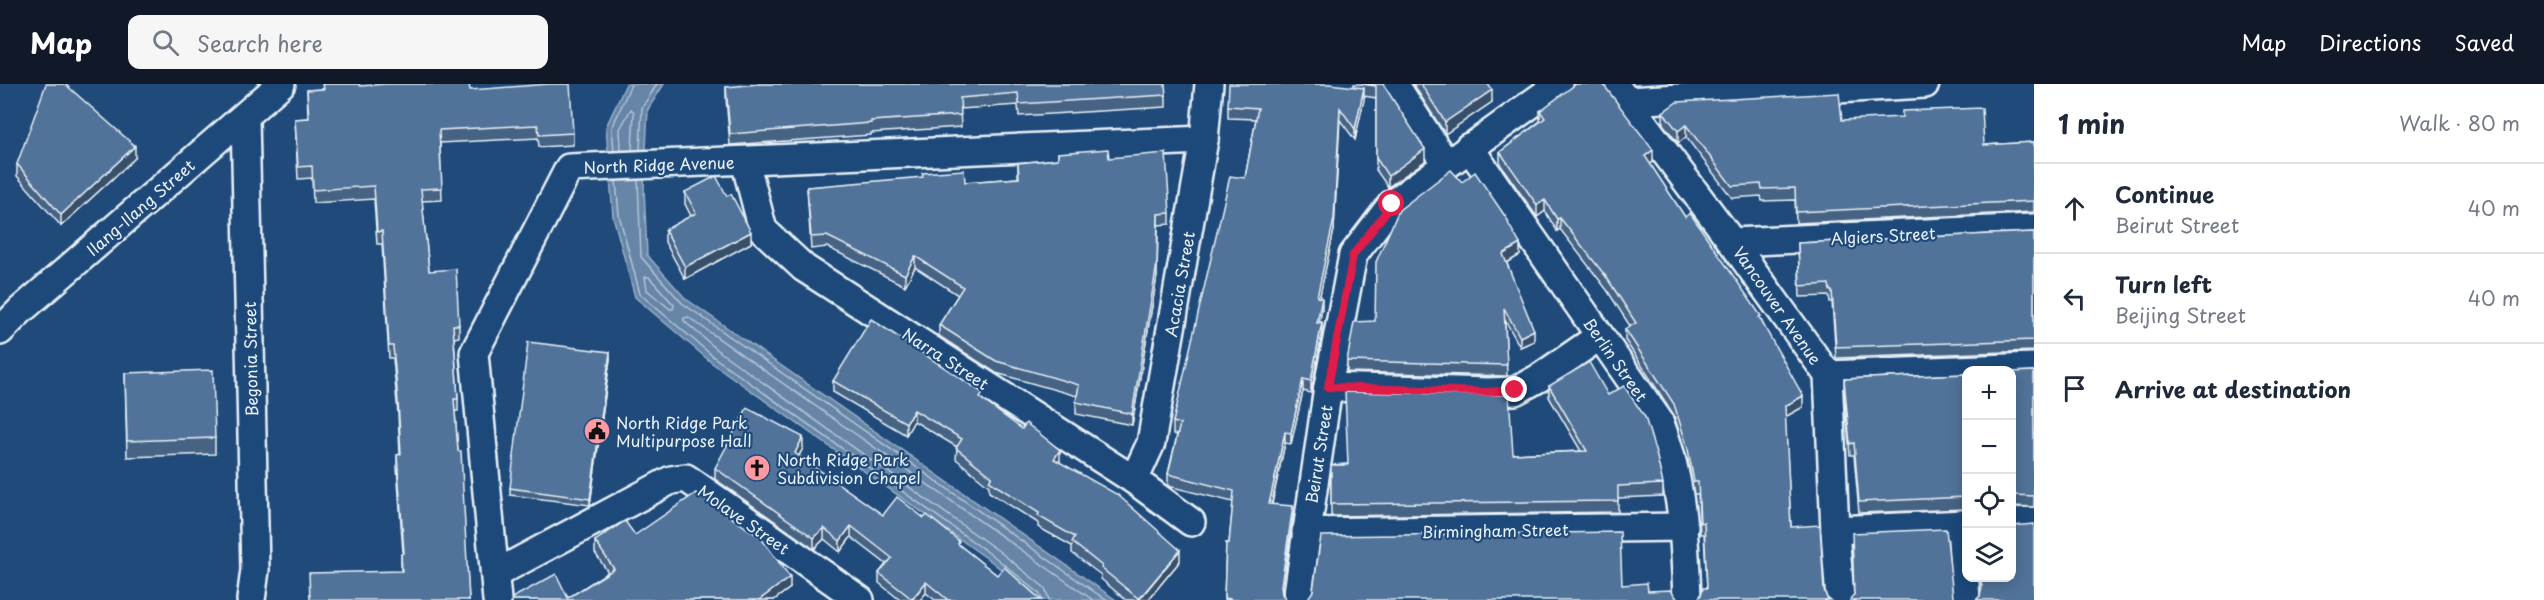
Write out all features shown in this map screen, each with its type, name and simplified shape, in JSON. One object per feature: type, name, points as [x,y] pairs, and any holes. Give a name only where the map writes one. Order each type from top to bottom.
[{"type":"street","name":"Ilang-Ilang Street","points":[[0,331],[21,310],[281,84]]},
{"type":"street","name":"Acacia Street","points":[[1134,480],[1151,443],[1204,140],[1209,84]]},
{"type":"street","name":"Beirut Street","points":[[1297,600],[1328,387],[1353,255],[1392,204],[1559,84]]},
{"type":"street","points":[[1620,92],[1925,84]]},
{"type":"street","points":[[1397,88],[1446,164]]},
{"type":"street","name":"Vancouver Avenue","points":[[1620,92],[1828,375],[1834,530],[1840,600]]},
{"type":"street","name":"Begonia Street","points":[[245,117],[255,570],[251,600]]},
{"type":"street","name":"North Ridge Avenue","points":[[496,587],[474,353],[569,168],[1204,140]]},
{"type":"street","name":"Berlin Street","points":[[1470,147],[1659,421],[1670,448],[1684,527],[1687,600]]},
{"type":"street","name":"Narra Street","points":[[745,161],[763,230],[804,267],[1134,480],[1191,522]]},
{"type":"street","name":"Algiers Street","points":[[1732,242],[2034,228]]},
{"type":"street","points":[[1328,387],[1488,392],[1515,390],[1539,378],[1600,336]]},
{"type":"street","points":[[1828,375],[2034,367]]},
{"type":"street","name":"Molave Street","points":[[496,587],[671,480],[686,478],[842,596]]},
{"type":"street","points":[[2016,522],[2034,521]]},
{"type":"street","points":[[1834,530],[1962,524]]},
{"type":"street","name":"Birmingham Street","points":[[1306,532],[1684,527]]},
{"type":"street","points":[[1964,528],[1966,600]]},
{"type":"water","points":[[626,84],[664,84],[648,109],[644,188],[647,255],[686,299],[1116,600],[1039,600],[992,562],[712,363],[635,297],[613,216],[606,127]]},
{"type":"building","points":[[46,84],[65,84],[135,146],[61,215],[17,164]]},
{"type":"building","points":[[323,84],[359,84],[360,86],[469,84],[470,90],[570,84],[573,133],[539,135],[538,125],[439,130],[442,188],[421,189],[429,271],[456,269],[459,325],[453,325],[458,399],[454,399],[458,451],[461,451],[469,600],[310,600],[309,573],[402,571],[401,554],[404,553],[397,455],[401,454],[398,402],[393,346],[389,346],[382,231],[377,232],[374,186],[313,190],[312,166],[298,167],[295,119],[309,118],[307,90],[324,89]]},
{"type":"building","points":[[759,84],[1165,84],[1166,95],[1019,104],[1018,93],[960,98],[961,115],[730,134],[726,87]]},
{"type":"building","points":[[1229,84],[1329,84],[1364,88],[1355,129],[1340,108],[1334,219],[1317,297],[1322,298],[1317,323],[1322,322],[1311,381],[1303,379],[1291,433],[1285,432],[1269,504],[1293,506],[1281,586],[1286,600],[1230,600],[1224,598],[1226,543],[1229,543],[1234,491],[1168,474],[1180,424],[1173,422],[1230,176],[1245,178],[1258,108],[1228,106]]},
{"type":"building","points":[[1361,84],[1383,84],[1425,149],[1388,176],[1376,158],[1376,86]]},
{"type":"building","points":[[1421,84],[1488,84],[1492,90],[1445,122]]},
{"type":"building","points":[[1576,84],[1603,84],[1653,150],[1645,156],[1685,217],[1690,213],[1761,316],[1759,317],[1803,396],[1785,406],[1791,527],[1820,525],[1824,590],[1830,600],[1697,600],[1703,588],[1707,588],[1704,522],[1700,523],[1698,482],[1694,482],[1688,449],[1674,404],[1625,329],[1636,323],[1607,278],[1560,218],[1557,219],[1545,200],[1537,205],[1500,152],[1545,118],[1540,111]]},
{"type":"building","points":[[1839,93],[1842,120],[1902,117],[1902,111],[1982,108],[1984,145],[2034,142],[2034,201],[1796,212],[1795,188],[1762,189],[1761,184],[1732,186],[1686,125],[1678,131],[1663,112],[1677,102]]},
{"type":"building","points":[[1108,149],[1109,158],[1166,153],[1170,213],[1158,214],[1157,264],[1132,414],[1076,402],[1079,385],[996,361],[939,325],[963,287],[915,256],[905,275],[827,236],[811,237],[807,187],[923,177],[922,173],[964,170],[965,182],[1019,178],[1018,163],[1058,159],[1058,153]]},
{"type":"building","points":[[1451,170],[1462,182],[1475,172],[1509,222],[1520,244],[1503,254],[1534,330],[1520,337],[1504,308],[1507,365],[1347,361],[1354,322],[1375,321],[1376,262],[1399,210]]},
{"type":"building","points":[[716,176],[727,196],[731,194],[751,232],[685,267],[665,230],[696,213],[685,192]]},
{"type":"building","points":[[2034,232],[2034,340],[1836,347],[1832,291],[1830,291],[1829,284],[1800,286],[1798,243]]},
{"type":"building","points":[[871,319],[983,393],[980,398],[1022,429],[1026,423],[1060,450],[1054,459],[1118,495],[1180,550],[1139,599],[1072,542],[1075,537],[1038,516],[1039,513],[989,481],[992,477],[956,448],[962,439],[914,410],[906,423],[833,381]]},
{"type":"building","points":[[528,342],[610,352],[590,499],[510,488]]},
{"type":"building","points":[[1589,362],[1608,395],[1624,386],[1645,417],[1663,484],[1618,486],[1618,501],[1331,504],[1331,465],[1348,465],[1345,392],[1509,395],[1513,454],[1587,451],[1549,386]]},
{"type":"building","points":[[213,370],[215,438],[127,441],[125,373]]},
{"type":"building","points":[[2034,371],[2034,496],[2016,495],[2016,372]]},
{"type":"building","points":[[1962,374],[1962,497],[1859,502],[1854,443],[1850,444],[1844,379]]},
{"type":"building","points":[[747,408],[803,437],[795,453],[883,515],[897,497],[924,518],[927,515],[959,541],[958,544],[997,575],[1004,567],[1041,600],[948,600],[926,582],[912,599],[879,573],[892,558],[851,526],[840,541],[824,528],[814,538],[715,468]]},
{"type":"building","points":[[696,493],[761,538],[790,577],[759,600],[513,600],[512,598],[556,574],[568,598],[614,569],[595,541],[625,521],[635,535]]},
{"type":"building","points":[[2034,524],[2034,600],[1976,600],[1980,596],[1981,582],[2016,582],[2016,526]]},
{"type":"building","points":[[1946,529],[1953,597],[1956,600],[1850,600],[1854,595],[1852,533]]},
{"type":"building","points":[[1620,532],[1622,585],[1647,583],[1648,591],[1671,590],[1678,600],[1307,600],[1313,591],[1321,536]]},
{"type":"place","name":"North Ridge Park Multipurpose Hall","points":[[597,431]]},
{"type":"place","name":"North Ridge Park Subdivision Chapel","points":[[757,468]]},
{"type":"route","points":[[1392,204],[1353,255],[1328,387],[1488,392],[1515,390]]}]
